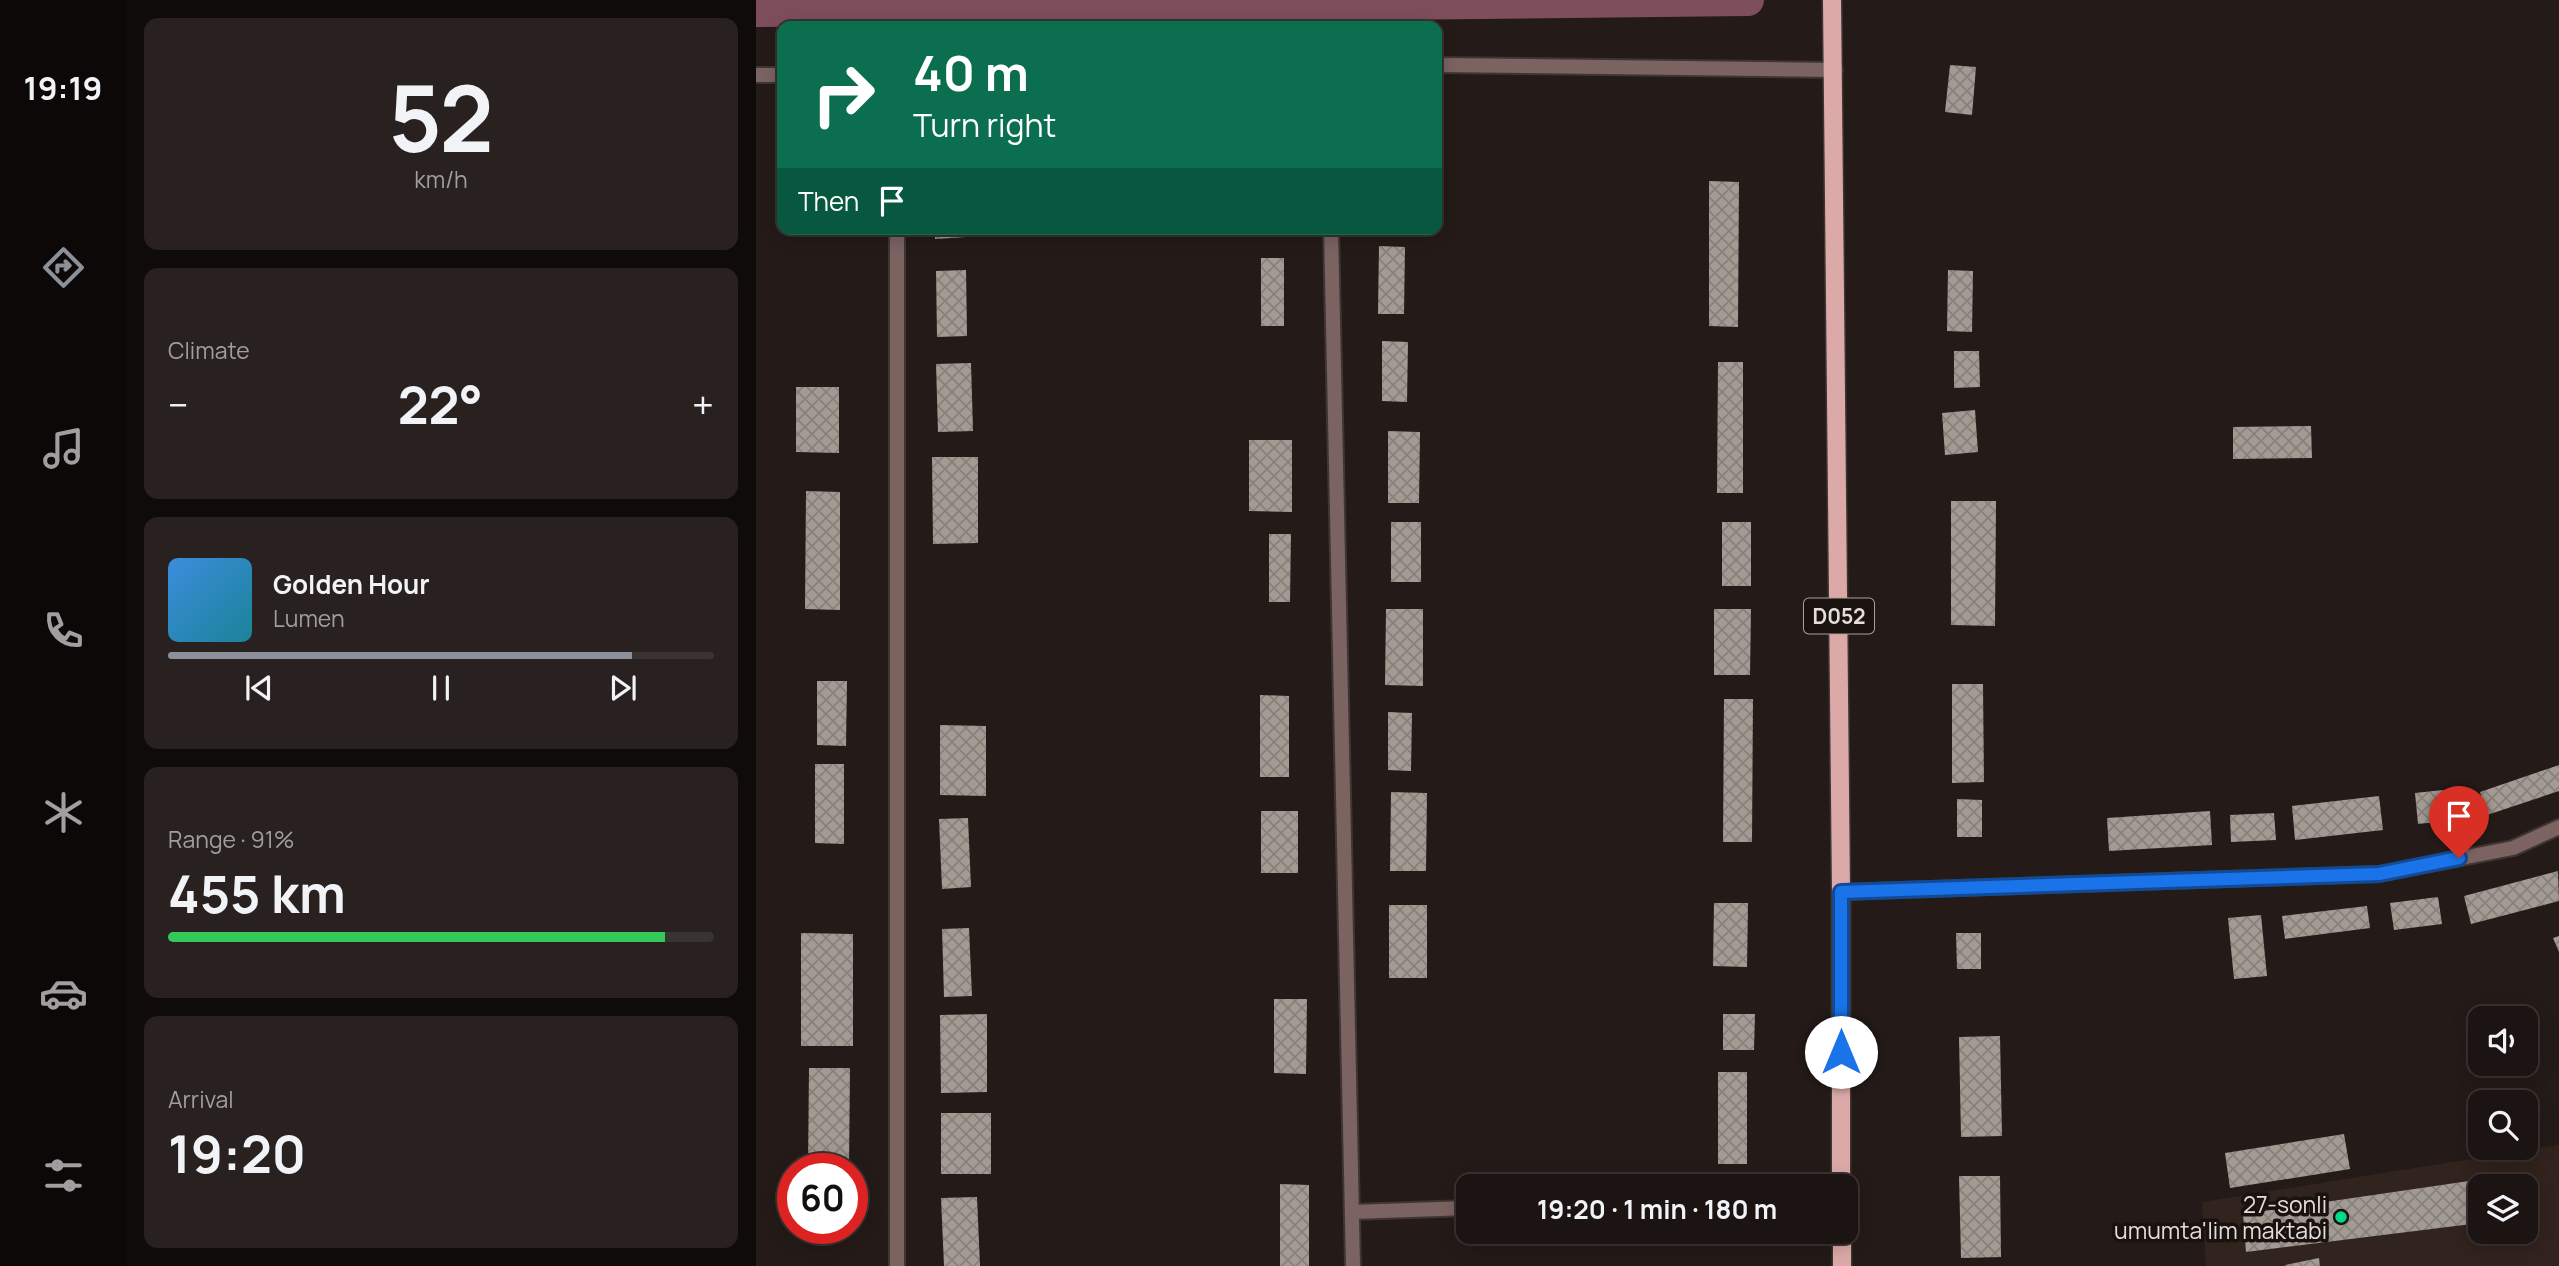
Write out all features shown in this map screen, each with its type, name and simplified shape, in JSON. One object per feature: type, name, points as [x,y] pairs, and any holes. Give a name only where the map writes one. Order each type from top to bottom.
[{"type":"main road","name":"D052","points":[[1832,0],[1835,70],[1841,1174]]},
{"type":"main road","points":[[1842,1244],[1842,1266]]},
{"type":"street","points":[[1442,65],[1835,70]]},
{"type":"street","points":[[756,75],[777,75]]},
{"type":"street","points":[[897,235],[897,1266]]},
{"type":"street","points":[[1331,235],[1353,1266]]},
{"type":"street","points":[[1841,892],[2379,874],[2513,848],[2559,827]]},
{"type":"street","points":[[1353,1213],[1456,1209]]},
{"type":"shaded area","name":"27-sonli umumta'lim maktabi","points":[[2559,1145],[2559,1266],[2206,1266],[2202,1202],[2468,1160],[2538,1160],[2538,1148]]},
{"type":"building","points":[[1950,65],[1976,67],[1972,115],[1945,112]]},
{"type":"building","points":[[1709,181],[1739,182],[1738,327],[1709,326]]},
{"type":"building","points":[[935,235],[966,237],[935,239]]},
{"type":"building","points":[[1379,246],[1405,247],[1404,314],[1378,314]]},
{"type":"building","points":[[1261,258],[1284,258],[1284,326],[1261,326]]},
{"type":"building","points":[[966,270],[967,336],[937,337],[936,271]]},
{"type":"building","points":[[1948,270],[1973,271],[1972,332],[1947,331]]},
{"type":"building","points":[[1382,341],[1408,342],[1407,402],[1382,401]]},
{"type":"building","points":[[1954,351],[1979,351],[1980,387],[1954,388]]},
{"type":"building","points":[[1718,362],[1743,362],[1743,493],[1717,493]]},
{"type":"building","points":[[971,363],[973,431],[938,432],[936,364]]},
{"type":"building","points":[[796,387],[839,387],[839,453],[796,452]]},
{"type":"building","points":[[1975,410],[1978,452],[1945,455],[1942,413]]},
{"type":"building","points":[[2311,426],[2312,458],[2233,459],[2233,427]]},
{"type":"building","points":[[1388,431],[1420,432],[1419,503],[1388,503]]},
{"type":"building","points":[[1249,440],[1292,440],[1292,512],[1249,511]]},
{"type":"building","points":[[932,457],[978,457],[978,543],[933,544]]},
{"type":"building","points":[[806,491],[840,492],[840,610],[805,609]]},
{"type":"building","points":[[1951,501],[1996,501],[1995,626],[1951,625]]},
{"type":"building","points":[[1391,522],[1421,522],[1421,582],[1391,582]]},
{"type":"building","points":[[1722,522],[1751,522],[1751,586],[1722,586]]},
{"type":"building","points":[[1269,534],[1291,534],[1290,602],[1269,602]]},
{"type":"building","points":[[1386,609],[1423,609],[1423,686],[1385,685]]},
{"type":"building","points":[[1714,609],[1751,609],[1750,675],[1714,675]]},
{"type":"building","points":[[817,681],[847,681],[846,746],[817,745]]},
{"type":"building","points":[[1952,684],[1983,684],[1984,782],[1952,783]]},
{"type":"building","points":[[1260,695],[1289,696],[1289,777],[1260,777]]},
{"type":"building","points":[[1724,699],[1753,699],[1752,842],[1723,842]]},
{"type":"building","points":[[1388,712],[1412,713],[1411,771],[1388,770]]},
{"type":"building","points":[[940,725],[986,726],[986,796],[940,795]]},
{"type":"building","points":[[815,764],[844,764],[844,844],[815,843]]},
{"type":"building","points":[[2559,765],[2559,791],[2487,815],[2480,792]]},
{"type":"building","points":[[2462,788],[2465,819],[2418,824],[2415,793]]},
{"type":"building","points":[[1391,792],[1427,793],[1426,871],[1390,871]]},
{"type":"building","points":[[2379,796],[2383,830],[2295,840],[2292,806]]},
{"type":"building","points":[[1957,799],[1982,800],[1982,837],[1957,837]]},
{"type":"building","points":[[1261,811],[1298,811],[1298,873],[1261,873]]},
{"type":"building","points":[[2210,811],[2212,845],[2109,851],[2107,818]]},
{"type":"building","points":[[2274,813],[2276,840],[2231,842],[2230,815]]},
{"type":"building","points":[[968,818],[971,887],[942,889],[939,819]]},
{"type":"building","points":[[2558,871],[2559,901],[2471,924],[2464,896]]},
{"type":"building","points":[[2438,897],[2442,924],[2394,930],[2390,903]]},
{"type":"building","points":[[1714,903],[1748,903],[1747,967],[1713,966]]},
{"type":"building","points":[[1389,905],[1427,905],[1427,978],[1389,978]]},
{"type":"building","points":[[2367,906],[2370,928],[2285,939],[2282,916]]},
{"type":"building","points":[[2261,915],[2267,976],[2234,979],[2228,918]]},
{"type":"building","points":[[969,928],[972,996],[944,997],[942,929]]},
{"type":"building","points":[[801,933],[853,934],[853,1046],[801,1046]]},
{"type":"building","points":[[1956,933],[1981,933],[1981,969],[1957,969]]},
{"type":"building","points":[[2559,936],[2559,952],[2553,938]]},
{"type":"building","points":[[1274,999],[1307,999],[1306,1074],[1274,1073]]},
{"type":"building","points":[[987,1014],[987,1092],[941,1093],[940,1015]]},
{"type":"building","points":[[1723,1014],[1755,1014],[1754,1050],[1723,1050]]},
{"type":"building","points":[[2000,1036],[2002,1136],[1961,1137],[1959,1037]]},
{"type":"building","points":[[809,1068],[850,1068],[849,1153],[808,1153]]},
{"type":"building","points":[[1718,1072],[1747,1072],[1747,1164],[1718,1164]]},
{"type":"building","points":[[941,1113],[991,1113],[991,1174],[941,1174]]},
{"type":"building","points":[[2344,1134],[2350,1169],[2230,1188],[2225,1153]]},
{"type":"building","points":[[1959,1176],[2000,1176],[2001,1257],[1961,1258]]},
{"type":"building","points":[[2468,1181],[2468,1224],[2246,1252],[2243,1214]]},
{"type":"building","points":[[1280,1184],[1309,1185],[1309,1266],[1280,1266]]},
{"type":"building","points":[[977,1197],[980,1266],[944,1266],[941,1198]]},
{"type":"building","points":[[2319,1258],[2320,1266],[2285,1265]]},
{"type":"waterway","points":[[756,11],[1748,0]]},
{"type":"place","name":"27-sonli umumta'lim maktabi","points":[[2341,1217]]},
{"type":"route","points":[[1841,1052],[1841,892],[2379,874],[2459,858]]}]
